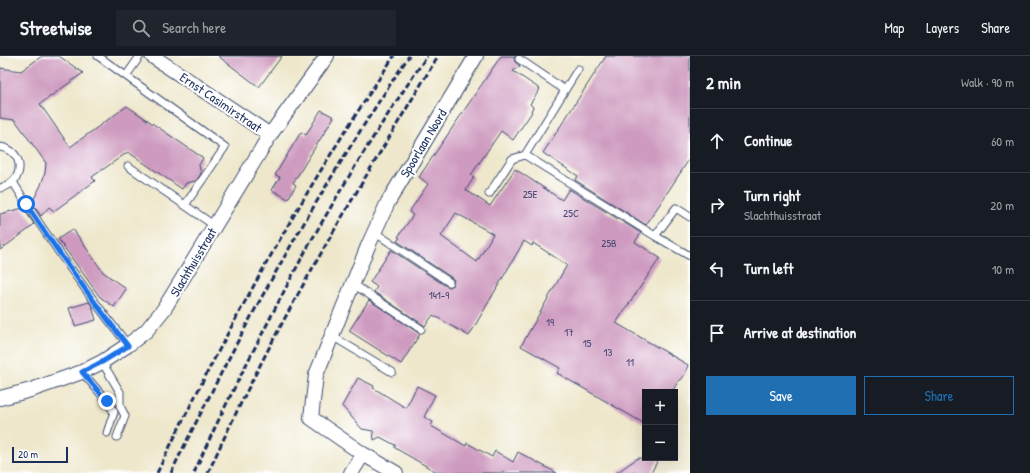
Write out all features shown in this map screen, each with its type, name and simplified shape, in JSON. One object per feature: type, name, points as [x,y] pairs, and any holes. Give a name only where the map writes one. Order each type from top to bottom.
[{"type":"street","name":"Ernst Casimirstraat","points":[[152,56],[270,135]]},
{"type":"street","name":"Slachthuisstraat","points":[[0,398],[31,390],[82,372],[128,346],[146,330],[164,309],[270,135],[327,56]]},
{"type":"street","name":"Spoorlaan Noord","points":[[363,454],[310,418],[316,375],[374,232],[388,202],[476,56]]},
{"type":"street","points":[[351,473],[363,454],[396,473]]},
{"type":"lane","points":[[98,56],[225,147],[185,205]]},
{"type":"lane","points":[[126,76],[140,56]]},
{"type":"lane","points":[[519,59],[565,90]]},
{"type":"lane","points":[[489,194],[512,159],[525,155],[578,69]]},
{"type":"lane","points":[[0,147],[8,149],[14,154],[18,159],[19,165],[19,172],[13,182],[6,187],[0,188]]},
{"type":"lane","points":[[525,155],[655,236],[690,256]]},
{"type":"lane","points":[[128,166],[215,226]]},
{"type":"lane","points":[[13,182],[46,234],[128,346]]},
{"type":"lane","points":[[655,236],[676,208],[690,217]]},
{"type":"lane","points":[[374,232],[449,282]]},
{"type":"lane","points":[[353,284],[421,329]]},
{"type":"lane","points":[[332,336],[392,372]]},
{"type":"lane","points":[[102,362],[120,392],[120,406],[124,416],[118,437]]},
{"type":"lane","points":[[82,372],[107,401],[114,412],[107,433]]},
{"type":"building","points":[[42,56],[59,56],[83,73],[40,104],[70,147],[127,106],[203,158],[199,165],[201,174],[196,181],[186,183],[182,189],[128,152],[92,177],[95,181],[54,211],[49,207],[41,216],[32,203],[41,185],[45,173],[46,163],[15,120],[0,118],[0,68],[21,71]]},
{"type":"building","points":[[218,56],[282,56],[259,87]]},
{"type":"building","points":[[501,56],[515,56],[515,62],[520,66],[513,71],[540,89],[530,104],[533,107],[532,112],[513,140],[501,131],[471,175],[474,177],[466,190],[490,206],[515,169],[562,200],[569,189],[641,233],[635,242],[660,258],[616,323],[688,365],[685,374],[674,389],[642,389],[642,422],[557,373],[560,368],[521,346],[567,265],[533,243],[532,246],[524,241],[469,336],[433,315],[425,326],[374,292],[377,287],[370,282],[391,250],[446,286],[451,287],[453,284],[454,280],[452,278],[397,241],[400,238],[398,237],[413,215],[409,212],[428,184],[419,177]],"holes":[[[456,213],[493,234],[477,262],[441,236]]]},
{"type":"building","points":[[606,56],[690,56],[690,158],[646,225],[575,180],[578,176],[543,153]]},
{"type":"building","points":[[321,110],[334,117],[293,183],[296,185],[288,199],[272,190],[280,177],[275,175],[301,132],[306,135]]},
{"type":"building","points":[[23,208],[34,224],[0,250],[0,214]]},
{"type":"building","points":[[73,229],[103,272],[126,289],[114,307],[100,297],[58,239]]},
{"type":"building","points":[[369,300],[420,334],[401,364],[349,331]]},
{"type":"building","points":[[89,302],[92,306],[96,320],[75,326],[69,308]]},
{"type":"building","points":[[358,378],[374,386],[373,388],[406,408],[417,386],[435,395],[424,417],[433,422],[431,426],[466,446],[467,443],[492,457],[495,451],[513,462],[518,452],[557,473],[438,473],[395,448],[395,445],[380,437],[374,440],[373,431],[362,429],[342,406]]},
{"type":"building","points":[[638,458],[642,458],[642,461],[657,461],[651,473],[616,473]]},
{"type":"railway","points":[[157,473],[209,369],[264,267],[325,163],[394,56]]},
{"type":"railway","points":[[171,473],[228,360],[276,271],[327,184],[409,56]]},
{"type":"railway","points":[[194,473],[235,386],[311,242],[364,152],[427,56]]},
{"type":"railway","points":[[208,473],[251,382],[298,294],[357,191],[438,56]]},
{"type":"route","points":[[26,204],[42,229],[128,346],[82,372],[107,401]]}]
